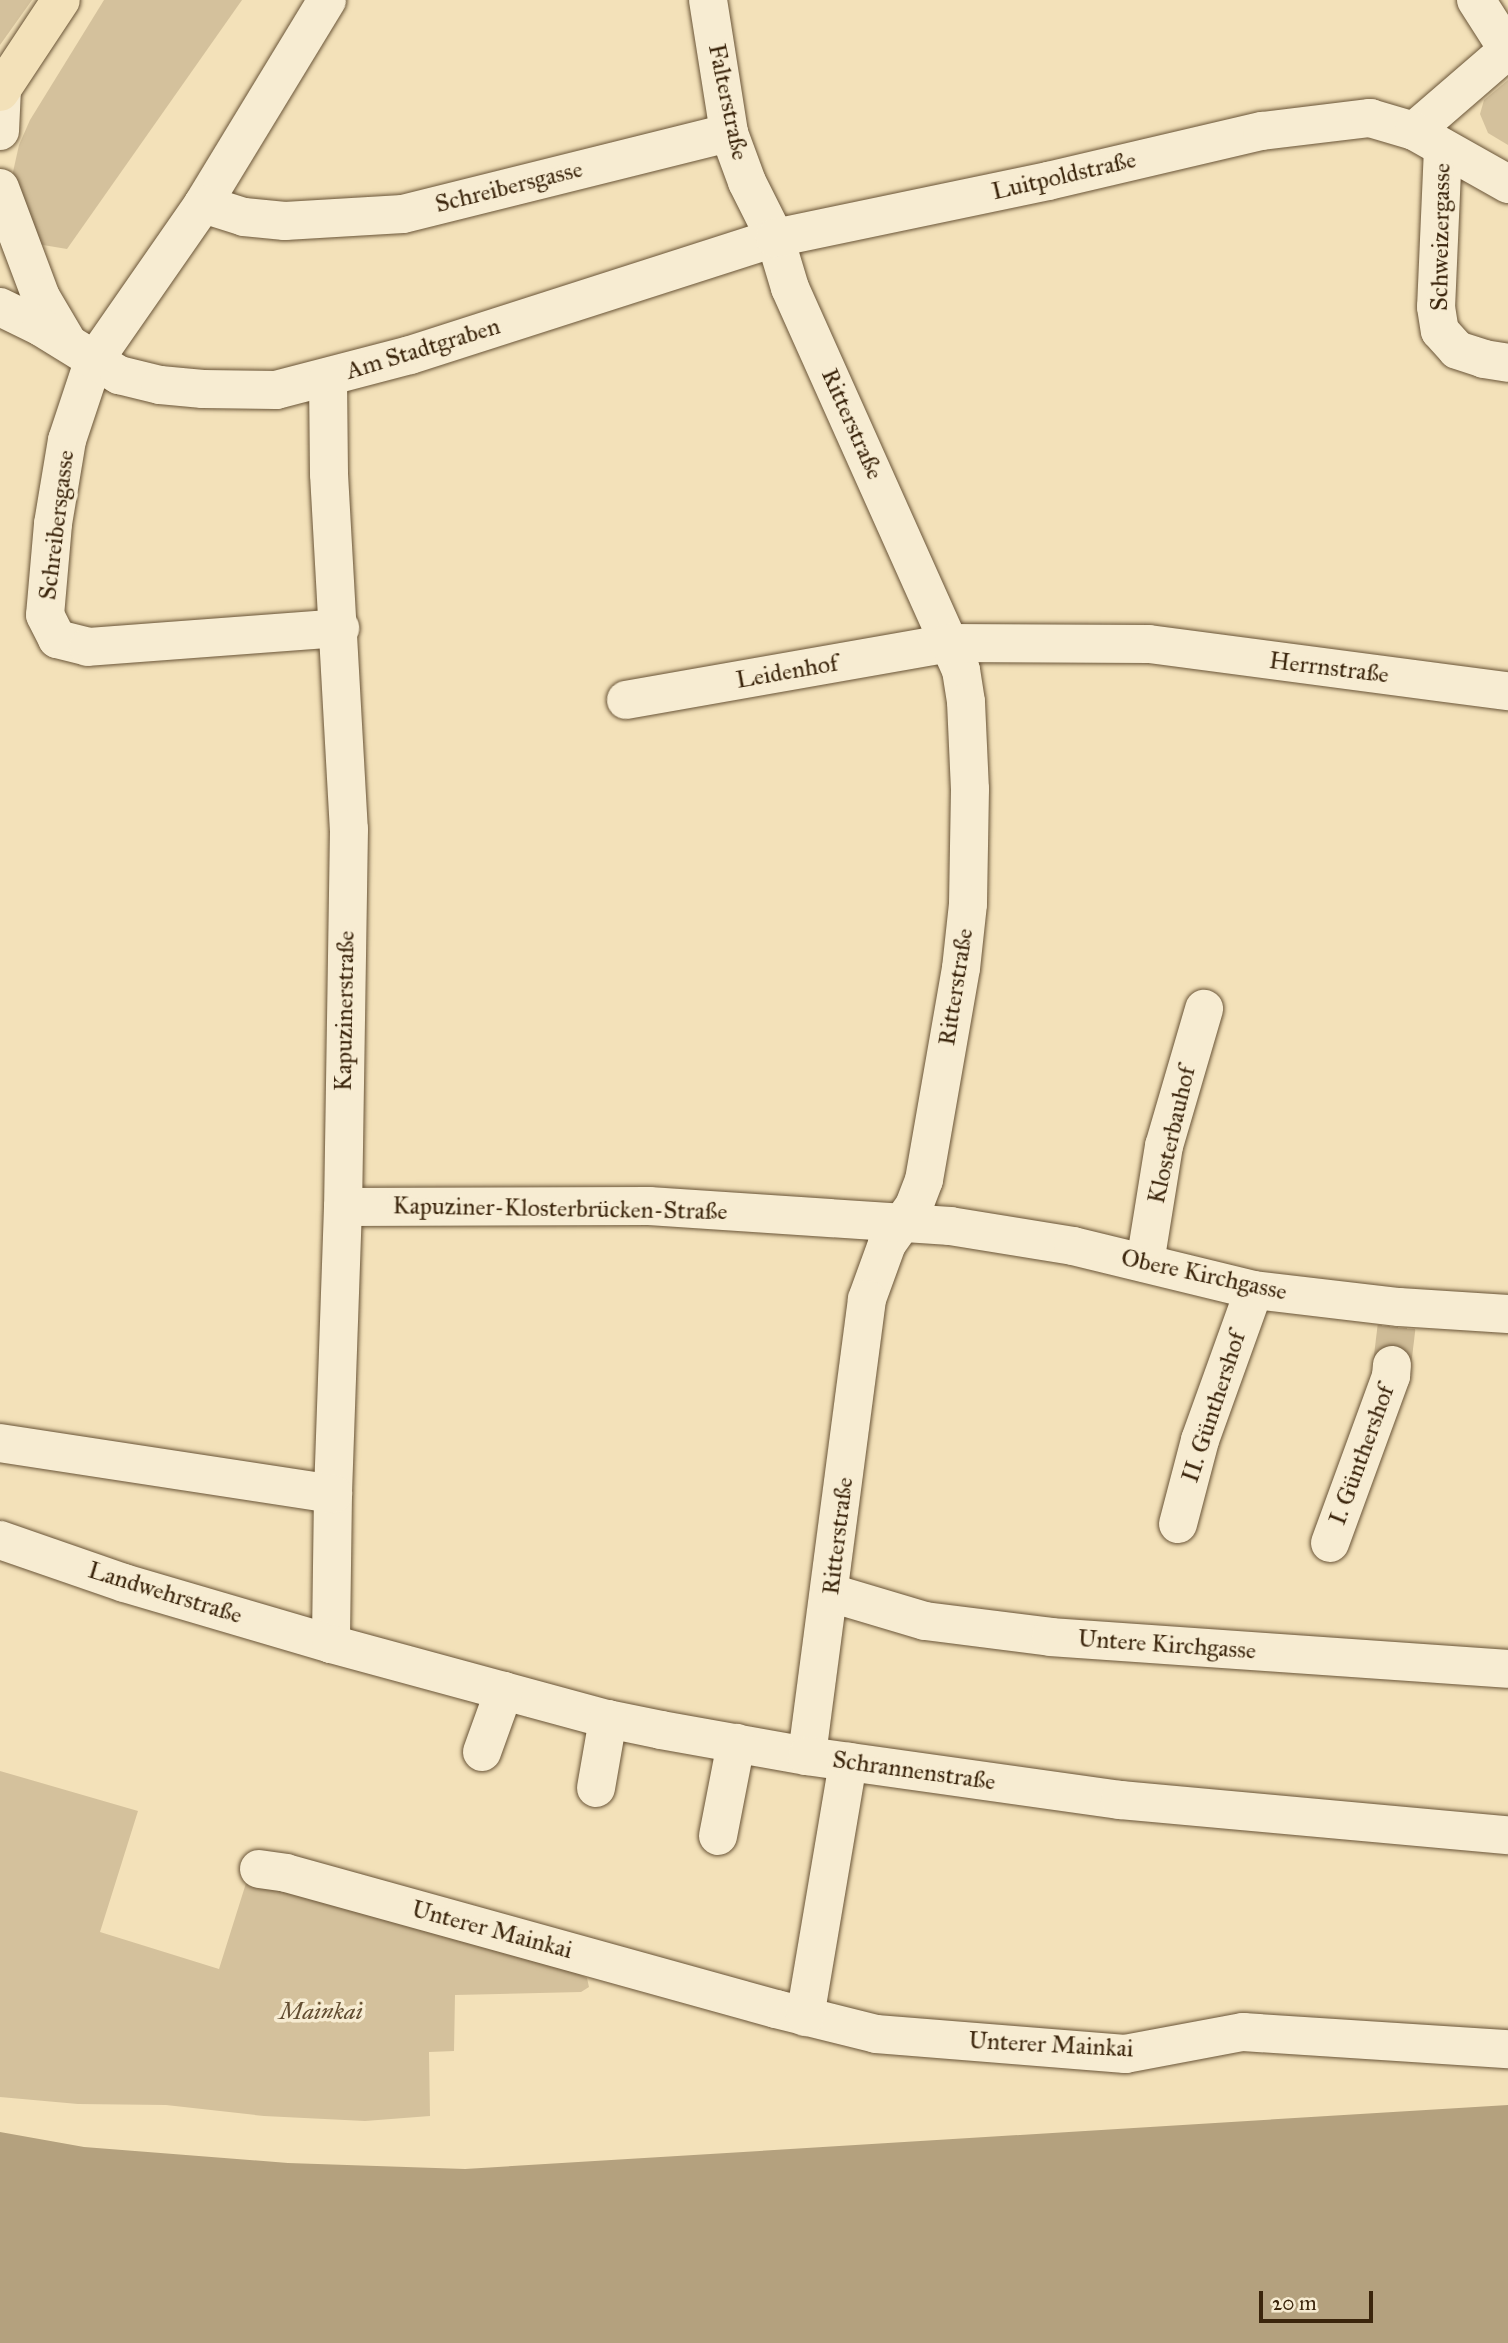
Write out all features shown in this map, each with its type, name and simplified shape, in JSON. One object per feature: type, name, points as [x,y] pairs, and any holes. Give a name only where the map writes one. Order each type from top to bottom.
[{"type":"main road","points":[[1,90],[61,0]]},
{"type":"street","name":"Schreibersgasse","points":[[327,0],[203,204],[81,354],[53,524],[45,615],[57,639],[88,647],[340,628]]},
{"type":"street","name":"Falterstraße","points":[[708,0],[729,133],[747,182],[775,238]]},
{"type":"street","points":[[1429,139],[1508,50],[1476,0]]},
{"type":"street","points":[[0,131],[1,90]]},
{"type":"street","name":"Luitpoldstraße","points":[[775,238],[1048,181],[1262,131],[1353,119],[1370,118],[1429,139],[1508,184]]},
{"type":"street","name":"Schreibersgasse","points":[[203,204],[244,217],[285,221],[403,214],[729,133]]},
{"type":"street","name":"Schweizergasse","points":[[1429,139],[1436,307],[1440,331],[1457,350],[1508,363]]},
{"type":"street","points":[[0,188],[41,297],[81,354]]},
{"type":"street","name":"Am Stadtgraben","points":[[0,307],[119,375],[150,383],[203,389],[276,390],[410,355],[775,238]]},
{"type":"street","name":"Ritterstraße","points":[[775,238],[790,288],[961,670],[966,702],[970,789],[968,904],[961,968],[924,1180],[914,1206],[887,1244],[867,1299],[831,1593],[807,1756]]},
{"type":"street","name":"Kapuzinerstraße","points":[[328,378],[329,474],[340,628],[349,829],[343,1206],[333,1494],[331,1644]]},
{"type":"street","name":"Herrnstraße","points":[[948,643],[1136,635],[1508,691]]},
{"type":"street","name":"Leidenhof","points":[[625,700],[948,643]]},
{"type":"street","name":"Klosterbauhof","points":[[1145,1263],[1164,1146],[1204,1009]]},
{"type":"street","name":"Kapuziner-Klosterbrücken-Straße","points":[[343,1206],[649,1206],[901,1224]]},
{"type":"street","name":"Obere Kirchgasse","points":[[901,1224],[950,1226],[1059,1244],[1254,1290],[1398,1315],[1508,1314]]},
{"type":"street","name":"II. Günthershof","points":[[1178,1524],[1200,1440],[1254,1290]]},
{"type":"street","name":"I. Günthershof","points":[[1330,1543],[1391,1376],[1392,1366]]},
{"type":"street","points":[[0,1443],[333,1494]]},
{"type":"street","name":"Landwehrstraße","points":[[0,1540],[124,1583],[331,1644]]},
{"type":"street","name":"Untere Kirchgasse","points":[[831,1593],[925,1621],[1051,1637],[1508,1669]]},
{"type":"street","name":"Schrannenstraße","points":[[331,1644],[608,1719],[807,1756],[1120,1800],[1508,1835]]},
{"type":"street","points":[[482,1752],[504,1691]]},
{"type":"street","points":[[596,1788],[608,1719]]},
{"type":"street","points":[[718,1836],[736,1743]]},
{"type":"street","points":[[805,2017],[848,1762]]},
{"type":"street","name":"Unterer Mainkai","points":[[259,1868],[286,1873],[805,2017],[876,2034],[1125,2054],[1243,2032],[1508,2049]]},
{"type":"green space","points":[[0,0],[32,0],[0,45]]},
{"type":"green space","points":[[104,0],[242,0],[67,249],[31,243],[17,205],[13,172],[19,145],[30,120]]},
{"type":"green space","points":[[1508,80],[1508,145],[1488,133],[1480,114],[1484,100]]},
{"type":"green space","name":"Mainkai","points":[[0,1771],[138,1811],[100,1932],[219,1969],[247,1880],[573,1971],[587,1978],[589,1987],[581,1992],[455,1995],[454,2051],[429,2052],[430,2116],[365,2121],[264,2116],[166,2105],[78,2104],[0,2097]]},
{"type":"shaded area","points":[[1508,2105],[1508,2343],[0,2343],[0,2132],[84,2147],[288,2163],[465,2169]]},
{"type":"tunnel","points":[[1392,1365],[1397,1323]]}]
